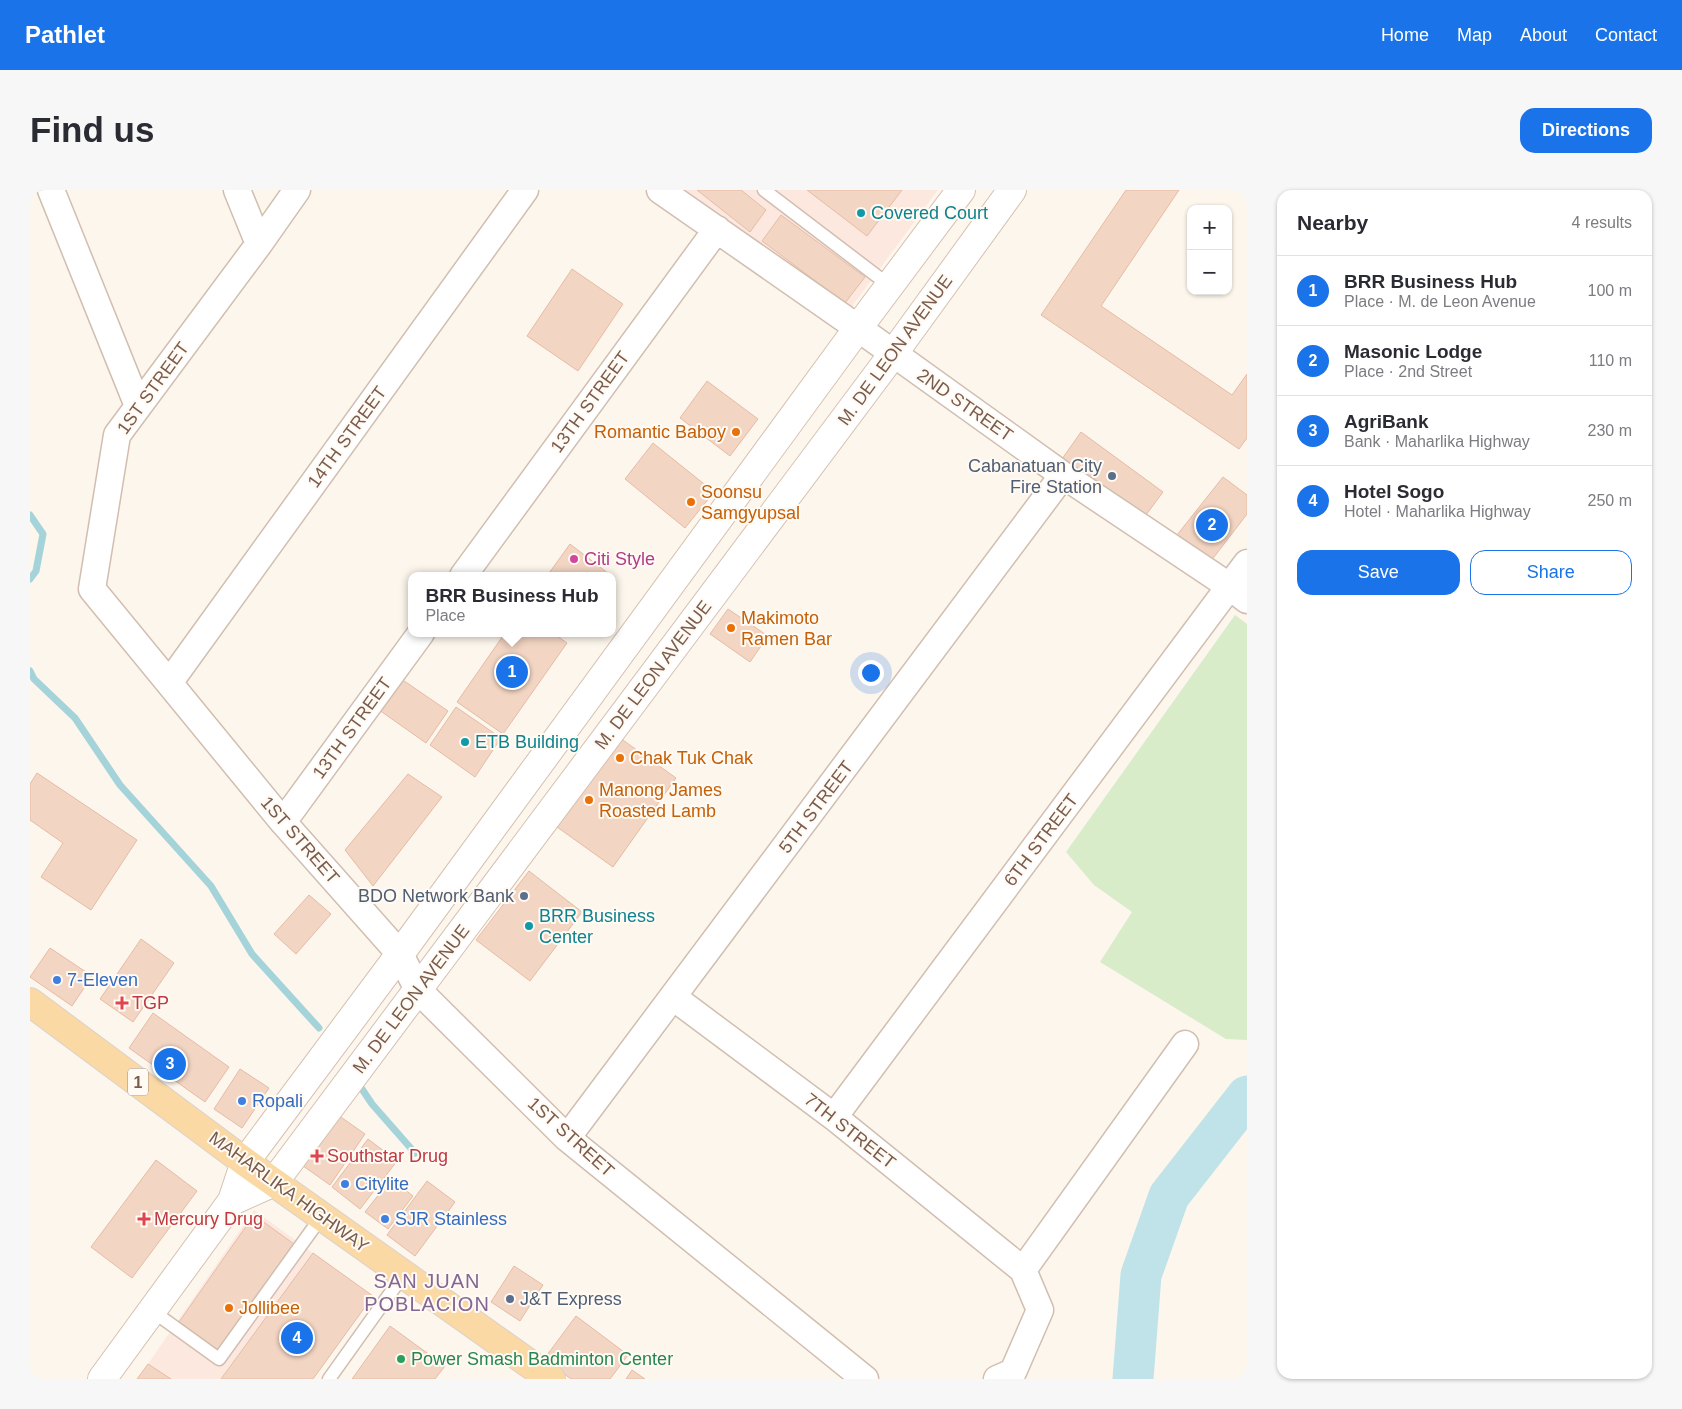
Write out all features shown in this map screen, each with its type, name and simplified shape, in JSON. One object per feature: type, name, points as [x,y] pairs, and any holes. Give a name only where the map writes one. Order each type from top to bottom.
[{"type":"main road","name":"M. DE LEON AVENUE","points":[[232,1201],[245,1162],[961,190]]},
{"type":"main road","name":"M. DE LEON AVENUE","points":[[274,1182],[893,354],[1012,190]]},
{"type":"main road","name":"MAHARLIKA HIGHWAY","points":[[30,1002],[245,1162],[551,1379]]},
{"type":"main road","points":[[102,1379],[232,1201],[274,1182]]},
{"type":"street","points":[[51,190],[138,406]]},
{"type":"street","points":[[237,190],[259,244]]},
{"type":"street","name":"1ST STREET","points":[[297,190],[259,244],[116,435],[92,589],[283,822],[400,954],[418,990],[567,1138],[865,1379]]},
{"type":"street","name":"14TH STREET","points":[[169,683],[525,190]]},
{"type":"street","name":"2ND STREET","points":[[660,190],[858,328],[1063,475],[1238,593]]},
{"type":"street","name":"13TH STREET","points":[[466,572],[717,229]]},
{"type":"street","name":"5TH STREET","points":[[567,1138],[1063,475]]},
{"type":"street","name":"6TH STREET","points":[[834,1118],[1238,593],[1247,563]]},
{"type":"street","name":"13TH STREET","points":[[283,822],[418,637]]},
{"type":"street","name":"7TH STREET","points":[[674,997],[834,1118],[1023,1270]]},
{"type":"street","points":[[997,1379],[1013,1372],[1040,1310],[1023,1270],[1185,1044]]},
{"type":"lane","points":[[764,190],[890,286]]},
{"type":"lane","points":[[152,1310],[219,1359],[322,1216]]},
{"type":"lane","points":[[329,1379],[404,1274]]},
{"type":"shaded area","points":[[675,190],[938,190],[847,313]]},
{"type":"shaded area","name":"Jollibee","points":[[254,1210],[313,1253],[221,1379],[171,1379],[148,1364]]},
{"type":"green space","points":[[1235,615],[1247,624],[1247,1040],[1226,1039],[1100,962],[1132,912],[1094,885],[1066,852]]},
{"type":"building","points":[[697,190],[741,190],[766,210],[750,232]]},
{"type":"building","name":"Covered Court","points":[[807,190],[902,190],[867,236]]},
{"type":"building","points":[[1126,190],[1179,190],[1101,306],[1232,395],[1247,374],[1247,438],[1239,449],[1041,315]]},
{"type":"building","points":[[781,215],[865,277],[845,303],[762,241]]},
{"type":"building","points":[[572,269],[623,304],[578,371],[527,336]]},
{"type":"building","points":[[707,381],[758,419],[730,456],[680,418]]},
{"type":"building","name":"Cabanatuan City Fire Station","points":[[1081,432],[1163,492],[1143,519],[1062,459]]},
{"type":"building","points":[[653,443],[714,492],[685,528],[625,479]]},
{"type":"building","points":[[1223,477],[1247,495],[1247,514],[1211,561],[1177,535]]},
{"type":"building","name":"Citi Style","points":[[570,544],[606,572],[550,572]]},
{"type":"building","points":[[728,609],[768,636],[750,662],[710,634]]},
{"type":"building","points":[[502,637],[559,637],[567,643],[503,734],[457,702]]},
{"type":"building","points":[[394,674],[448,711],[426,743],[372,705]]},
{"type":"building","name":"ETB Building","points":[[456,707],[501,738],[475,777],[430,745]]},
{"type":"building","points":[[620,738],[676,778],[613,867],[557,827]]},
{"type":"building","points":[[37,773],[137,840],[91,910],[41,877],[63,843],[30,820],[30,784]]},
{"type":"building","points":[[408,774],[442,797],[373,886],[345,850]]},
{"type":"building","name":"BRR Business Center","points":[[529,871],[582,912],[530,981],[476,940]]},
{"type":"building","points":[[309,895],[331,914],[296,954],[274,934]]},
{"type":"building","points":[[141,939],[174,963],[133,1022],[100,999]]},
{"type":"building","points":[[50,948],[92,976],[72,1006],[30,977]]},
{"type":"building","points":[[153,1013],[229,1067],[205,1102],[129,1048]]},
{"type":"building","points":[[240,1069],[269,1088],[242,1128],[214,1109]]},
{"type":"building","points":[[335,1113],[365,1134],[330,1185],[299,1163]]},
{"type":"building","points":[[368,1139],[397,1161],[360,1209],[332,1187]]},
{"type":"building","name":"Mercury Drug","points":[[156,1160],[197,1191],[132,1278],[91,1247]]},
{"type":"building","points":[[391,1179],[413,1196],[388,1229],[365,1212]]},
{"type":"building","points":[[427,1181],[455,1202],[415,1256],[387,1235]]},
{"type":"building","points":[[254,1215],[294,1244],[218,1350],[179,1322]]},
{"type":"building","points":[[313,1253],[373,1296],[313,1379],[221,1379]]},
{"type":"building","points":[[514,1266],[543,1285],[520,1321],[491,1302]]},
{"type":"building","points":[[576,1316],[628,1355],[610,1379],[571,1379],[544,1359]]},
{"type":"building","points":[[390,1326],[445,1366],[435,1379],[352,1379]]},
{"type":"building","points":[[148,1364],[171,1379],[137,1379]]},
{"type":"building","points":[[632,1370],[645,1379],[626,1379]]},
{"type":"waterway","points":[[30,515],[43,534],[36,571],[30,579]]},
{"type":"waterway","points":[[30,671],[34,679],[75,718],[120,785],[211,886],[252,954],[319,1028]]},
{"type":"waterway","points":[[362,1089],[372,1104],[415,1153]]},
{"type":"waterway","points":[[1133,1379],[1141,1275],[1169,1196],[1247,1096]]},
{"type":"place","name":"Covered Court","points":[[861,213]]},
{"type":"place","name":"Romantic Baboy","points":[[736,432]]},
{"type":"place","name":"Cabanatuan City Fire Station","points":[[1112,476]]},
{"type":"place","name":"Soonsu Samgyupsal","points":[[691,502]]},
{"type":"place","name":"Masonic Lodge","points":[[1212,525]]},
{"type":"place","name":"Citi Style","points":[[574,559]]},
{"type":"place","name":"Makimoto Ramen Bar","points":[[731,628]]},
{"type":"place","name":"BRR Business Hub","points":[[512,672]]},
{"type":"place","name":"ETB Building","points":[[465,742]]},
{"type":"place","name":"Chak Tuk Chak","points":[[620,758]]},
{"type":"place","name":"Manong James Roasted Lamb","points":[[589,800]]},
{"type":"place","name":"BDO Network Bank","points":[[524,896]]},
{"type":"place","name":"BRR Business Center","points":[[529,926]]},
{"type":"place","name":"7-Eleven","points":[[57,980]]},
{"type":"place","name":"TGP","points":[[122,1003]]},
{"type":"place","name":"AgriBank","points":[[170,1064]]},
{"type":"place","name":"Ropali","points":[[242,1101]]},
{"type":"place","name":"Southstar Drug","points":[[317,1156]]},
{"type":"place","name":"Citylite","points":[[345,1184]]},
{"type":"place","name":"Mercury Drug","points":[[144,1219]]},
{"type":"place","name":"SJR Stainless","points":[[385,1219]]},
{"type":"place","name":"J&T Express","points":[[510,1299]]},
{"type":"place","name":"Jollibee","points":[[229,1308]]},
{"type":"place","name":"Hotel Sogo","points":[[297,1338]]},
{"type":"place","name":"Power Smash Badminton Center","points":[[401,1359]]},
{"type":"district","name":"SAN JUAN POBLACION","points":[[427,1292]]}]
